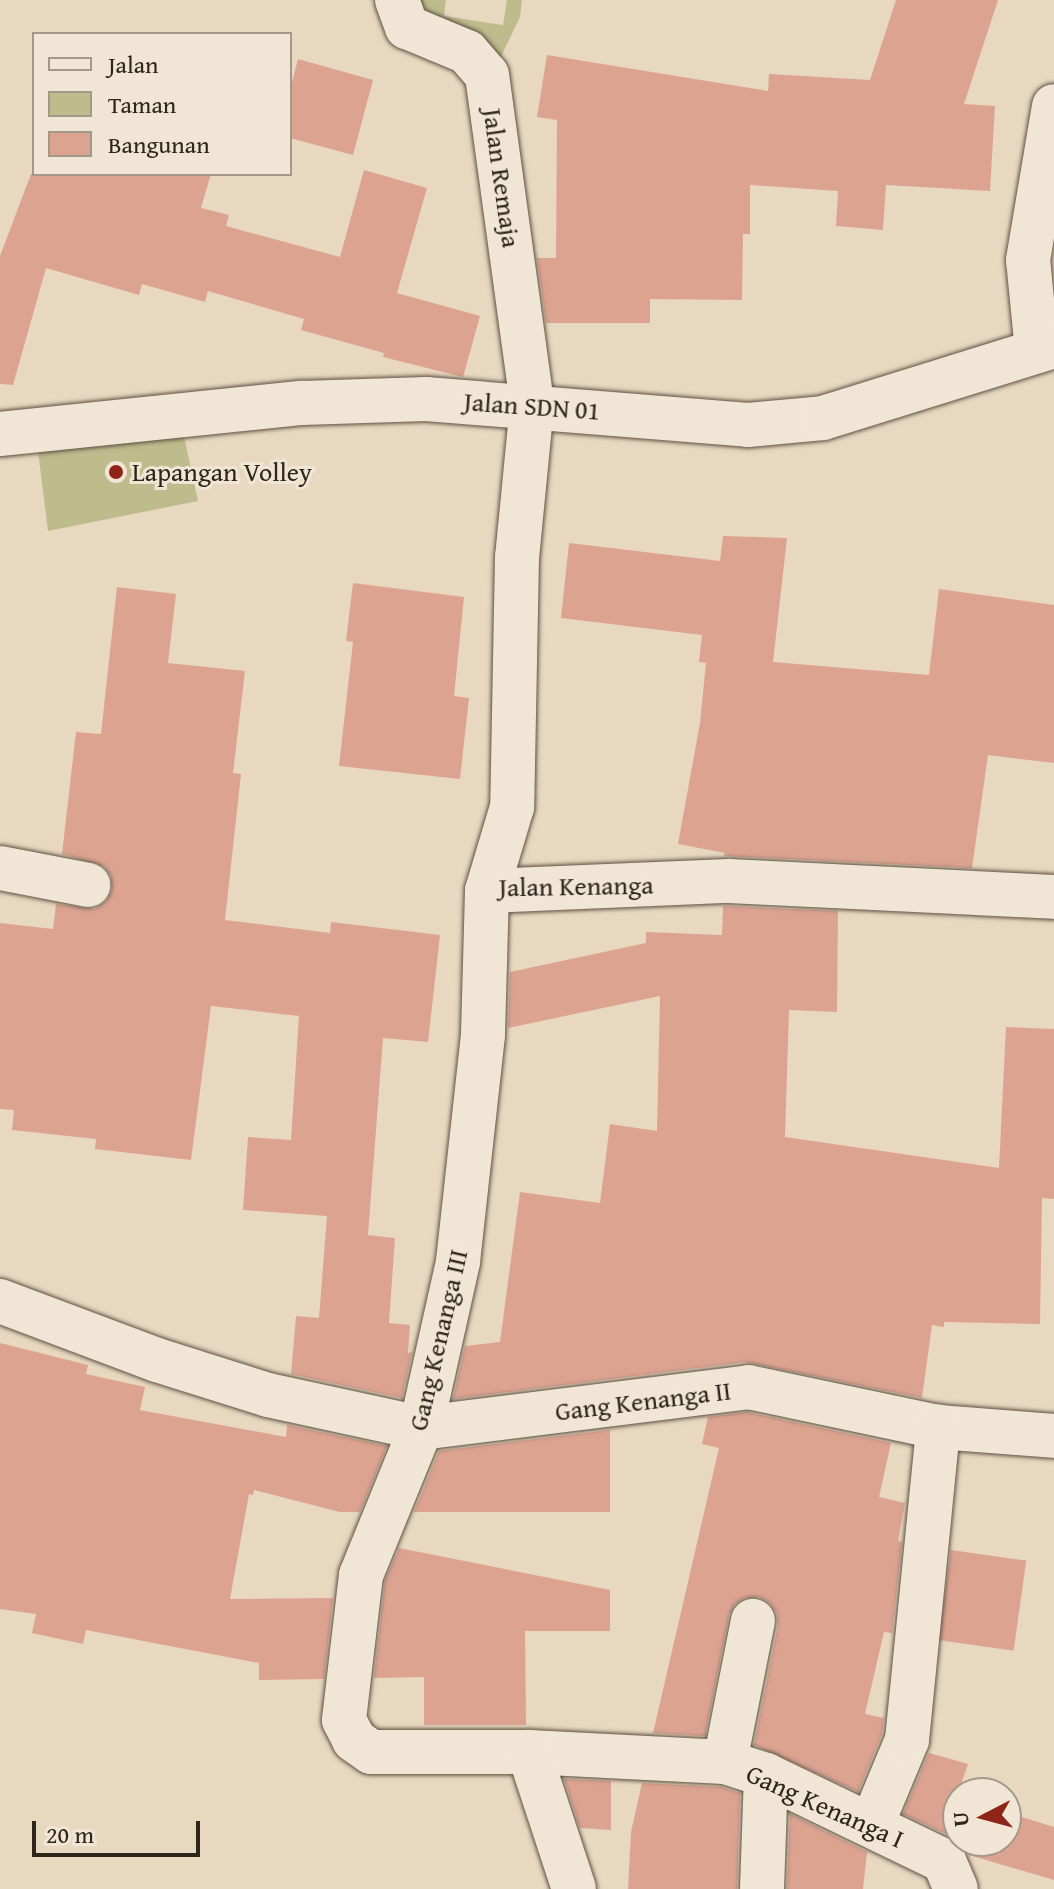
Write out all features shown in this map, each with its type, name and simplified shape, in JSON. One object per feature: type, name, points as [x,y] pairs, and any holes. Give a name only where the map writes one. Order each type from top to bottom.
[{"type":"street","name":"Jalan Remaja","points":[[397,0],[407,27],[467,52],[487,75],[532,405]]},
{"type":"street","points":[[1046,349],[1028,260],[1054,106]]},
{"type":"street","name":"Jalan SDN 01","points":[[0,434],[302,403],[426,399],[532,405],[748,425],[823,418],[1046,349]]},
{"type":"street","name":"Jalan Kenanga","points":[[532,405],[517,557],[512,807],[487,891],[729,881],[1054,897]]},
{"type":"street","points":[[0,868],[88,885]]},
{"type":"street","name":"Gang Kenanga III","points":[[487,891],[483,1035],[458,1262],[421,1428],[367,1553],[361,1575],[344,1720],[354,1740],[371,1752],[529,1752]]},
{"type":"street","name":"Gang Kenanga II","points":[[0,1301],[157,1360],[268,1395],[421,1428],[748,1387],[938,1427],[1054,1436]]},
{"type":"street","points":[[872,1824],[907,1740],[938,1427]]},
{"type":"street","points":[[725,1762],[753,1621]]},
{"type":"street","points":[[529,1752],[574,1889]]},
{"type":"street","name":"Gang Kenanga I","points":[[529,1752],[725,1762],[766,1775],[944,1861],[956,1889]]},
{"type":"street","points":[[762,1889],[766,1775]]},
{"type":"green space","points":[[418,0],[446,0],[444,16],[503,25],[507,0],[522,0],[520,17],[496,67],[414,17]]},
{"type":"green space","name":"Lapangan Volley","points":[[184,436],[198,501],[48,531],[37,443]]},
{"type":"building","points":[[896,0],[998,0],[964,104],[995,106],[990,191],[886,185],[883,230],[836,226],[838,191],[750,185],[750,234],[743,234],[742,300],[650,299],[650,323],[546,323],[537,258],[556,258],[557,120],[537,117],[547,55],[768,91],[769,74],[870,80]]},
{"type":"building","points":[[298,59],[373,80],[353,155],[292,139],[292,82]]},
{"type":"building","points":[[364,170],[427,188],[397,293],[480,316],[463,377],[383,357],[384,353],[301,330],[304,319],[208,291],[205,302],[142,284],[139,295],[46,268],[13,385],[0,384],[0,256],[31,174],[210,176],[201,208],[229,215],[226,226],[340,257]]},
{"type":"building","points":[[723,536],[787,538],[773,662],[929,675],[939,589],[1054,605],[1054,763],[988,755],[972,868],[724,856],[725,853],[678,844],[700,723],[706,663],[699,662],[702,635],[561,618],[569,543],[720,561]]},
{"type":"building","points":[[353,583],[464,597],[454,696],[469,698],[460,779],[339,766],[353,642],[346,641]]},
{"type":"building","points":[[117,587],[176,594],[168,663],[245,671],[233,773],[241,774],[225,920],[330,933],[331,922],[440,935],[428,1042],[383,1038],[368,1235],[395,1238],[389,1323],[410,1325],[408,1353],[412,1352],[402,1398],[291,1374],[296,1316],[319,1318],[327,1216],[243,1210],[248,1137],[291,1140],[299,1016],[211,1006],[191,1160],[95,1149],[96,1139],[12,1130],[14,1110],[0,1109],[0,923],[53,929],[56,904],[95,909],[106,902],[112,890],[111,876],[104,866],[62,854],[76,732],[101,734]]},
{"type":"building","points":[[723,906],[838,911],[837,1012],[789,1010],[785,1137],[999,1168],[1006,1027],[1054,1029],[1054,1199],[1042,1198],[1040,1324],[944,1322],[944,1327],[932,1325],[922,1398],[745,1362],[453,1399],[465,1346],[500,1342],[520,1192],[600,1203],[610,1124],[657,1131],[660,996],[508,1028],[510,972],[646,943],[646,932],[722,935]]},
{"type":"building","points":[[0,1343],[88,1365],[86,1374],[145,1387],[140,1410],[286,1437],[287,1425],[387,1446],[360,1512],[340,1512],[254,1490],[253,1495],[249,1494],[230,1599],[333,1598],[324,1679],[259,1680],[259,1663],[86,1630],[83,1644],[32,1633],[36,1614],[0,1609]]},
{"type":"building","points":[[747,1412],[891,1443],[879,1497],[905,1503],[898,1541],[902,1542],[892,1633],[884,1632],[865,1714],[884,1718],[882,1734],[858,1792],[754,1745],[778,1625],[777,1614],[770,1603],[759,1597],[744,1598],[735,1604],[729,1615],[705,1736],[653,1733],[719,1448],[702,1444],[708,1417]]},
{"type":"building","points":[[610,1430],[610,1512],[414,1512],[439,1451]]},
{"type":"building","points":[[399,1548],[610,1590],[610,1631],[525,1631],[526,1725],[424,1725],[424,1677],[374,1678],[385,1581]]},
{"type":"building","points":[[951,1550],[1026,1561],[1014,1651],[938,1640]]},
{"type":"building","points":[[929,1753],[968,1764],[964,1777],[942,1777],[942,1832],[903,1814]]},
{"type":"building","points":[[564,1779],[611,1781],[611,1830],[580,1828]]},
{"type":"building","points":[[642,1783],[721,1787],[740,1793],[737,1889],[628,1889],[631,1832]]},
{"type":"building","points":[[790,1814],[867,1852],[863,1889],[787,1889]]},
{"type":"building","points":[[1022,1817],[1054,1827],[1054,1880],[976,1857],[1022,1857]]},
{"type":"place","name":"Lapangan Volley","points":[[116,472]]}]
